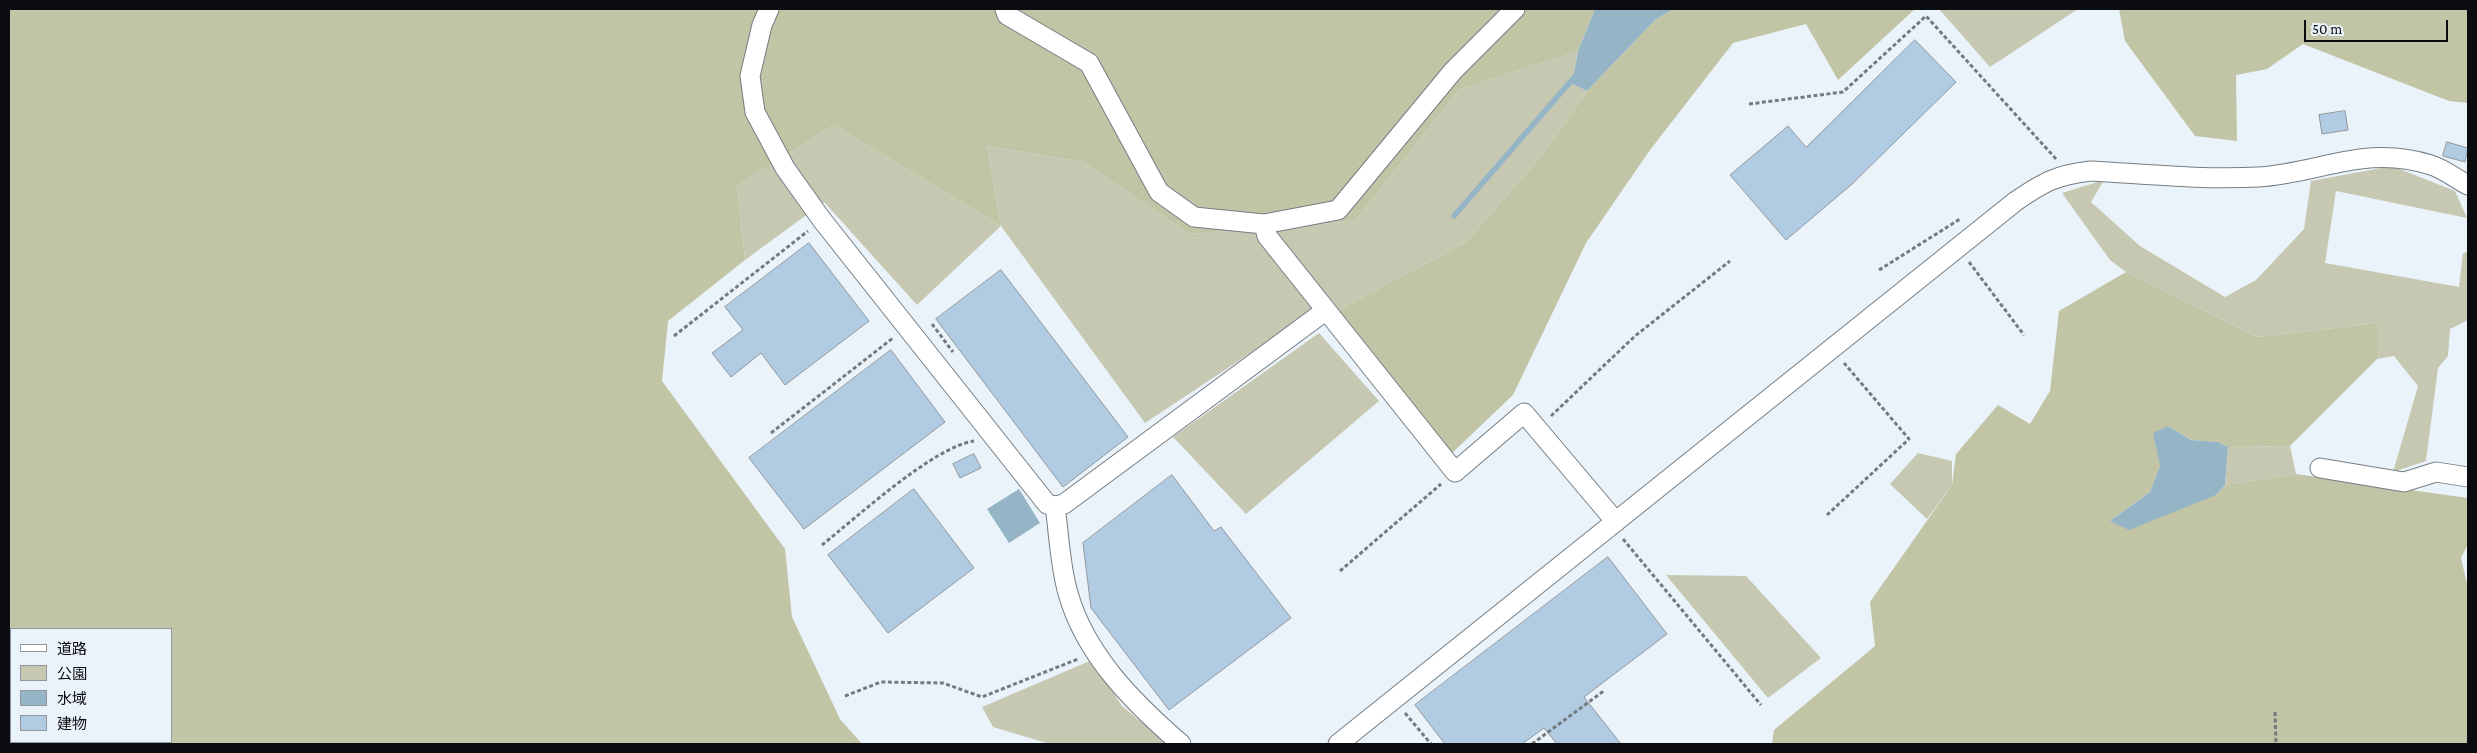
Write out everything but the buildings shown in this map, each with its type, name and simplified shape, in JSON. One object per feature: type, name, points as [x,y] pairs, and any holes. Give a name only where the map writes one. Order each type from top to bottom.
[{"type":"street","points":[[770,9],[762,25],[750,76],[756,112],[785,168],[822,220],[1048,504],[1055,506],[1064,504],[1325,311]]},
{"type":"street","points":[[1005,9],[1008,15],[1089,63],[1159,192],[1194,217],[1264,224],[1338,210],[1454,71],[1515,9]]},
{"type":"street","points":[[1338,744],[1958,247],[2024,195],[2048,179],[2069,173],[2090,171],[2223,179],[2265,176],[2361,157],[2399,158],[2432,166],[2468,185]]},
{"type":"street","points":[[1264,224],[1268,236],[1325,311],[1455,472],[1524,413],[1616,522]]},
{"type":"street","points":[[2320,468],[2404,482],[2436,472],[2468,477]]},
{"type":"street","points":[[1055,506],[1067,591],[1074,612],[1093,649],[1136,705],[1181,744]]},
{"type":"path","points":[[1749,104],[1843,92],[1926,16],[2069,173]]},
{"type":"path","points":[[1878,270],[1967,215]]},
{"type":"path","points":[[674,336],[822,220]]},
{"type":"path","points":[[1958,247],[2024,334]]},
{"type":"path","points":[[1538,429],[1635,336],[1730,261]]},
{"type":"path","points":[[771,433],[908,327]]},
{"type":"path","points":[[1827,515],[1909,439],[1832,349]]},
{"type":"path","points":[[822,545],[911,474],[963,443],[997,438]]},
{"type":"path","points":[[1340,571],[1455,472]]},
{"type":"path","points":[[1616,522],[1621,536],[1762,705]]},
{"type":"path","points":[[844,696],[881,682],[943,683],[982,698],[1074,662],[1093,649]]},
{"type":"path","points":[[1532,744],[1605,690]]},
{"type":"path","points":[[1394,699],[1431,744]]},
{"type":"path","points":[[2275,712],[2276,744]]},
{"type":"green space","points":[[9,9],[1595,9],[1578,51],[1459,90],[1355,221],[1189,234],[1083,162],[987,146],[1001,226],[834,125],[737,186],[745,260],[668,321],[662,381],[785,549],[792,617],[840,719],[862,744],[9,744]]},
{"type":"green space","points":[[1673,9],[1915,9],[1838,80],[1806,24],[1733,43],[1650,150],[1586,243],[1513,395],[1451,454],[1337,311],[1466,242],[1544,153],[1587,91],[1655,20]]},
{"type":"green space","points":[[1939,9],[2078,9],[1990,67]]},
{"type":"green space","points":[[2119,9],[2468,9],[2468,103],[2449,101],[2303,44],[2267,69],[2236,75],[2237,141],[2195,136],[2125,41]]},
{"type":"green space","points":[[1578,51],[1572,84],[1587,91],[1544,153],[1466,242],[1337,311],[1314,311],[1145,423],[1001,226],[987,146],[1083,162],[1189,234],[1355,221],[1459,90]]},
{"type":"green space","points":[[834,125],[1001,226],[917,305],[824,202],[745,260],[737,186]]},
{"type":"green space","points":[[2392,166],[2455,191],[2467,218],[2336,191],[2325,263],[2459,287],[2463,253],[2468,252],[2468,320],[2450,329],[2448,356],[2438,368],[2426,461],[2393,472],[2418,386],[2394,356],[2377,359],[2377,323],[2258,337],[2126,272],[2110,260],[2062,193],[2104,180],[2091,202],[2140,246],[2225,297],[2256,280],[2304,229],[2311,181]]},
{"type":"green space","points":[[2126,272],[2258,337],[2377,323],[2377,359],[2290,446],[2228,447],[2218,442],[2191,440],[2168,426],[2160,466],[2150,492],[2110,521],[2216,495],[2225,485],[2296,474],[2468,498],[2468,544],[2461,558],[2468,588],[2468,744],[1772,744],[1774,730],[1875,646],[1870,602],[1952,485],[1956,454],[1998,405],[2030,424],[2050,391],[2059,311]]},
{"type":"green space","points":[[1319,333],[1379,401],[1246,514],[1173,437]]},
{"type":"green space","points":[[2290,446],[2296,474],[2225,485],[2228,447]]},
{"type":"green space","points":[[1918,453],[1952,461],[1952,485],[1927,519],[1890,484]]},
{"type":"green space","points":[[1666,575],[1746,576],[1821,658],[1768,698]]},
{"type":"green space","points":[[1092,660],[1122,706],[1168,744],[1050,744],[993,727],[982,707]]},
{"type":"water","points":[[1595,9],[1673,9],[1655,20],[1587,91],[1572,84],[1578,51]]},
{"type":"water","points":[[2168,426],[2191,440],[2218,442],[2228,447],[2225,485],[2216,495],[2129,530],[2110,521],[2150,492],[2160,466],[2153,433]]},
{"type":"water","points":[[1019,489],[1040,523],[1009,543],[987,509]]},
{"type":"waterway","points":[[1454,216],[1577,74]]}]
